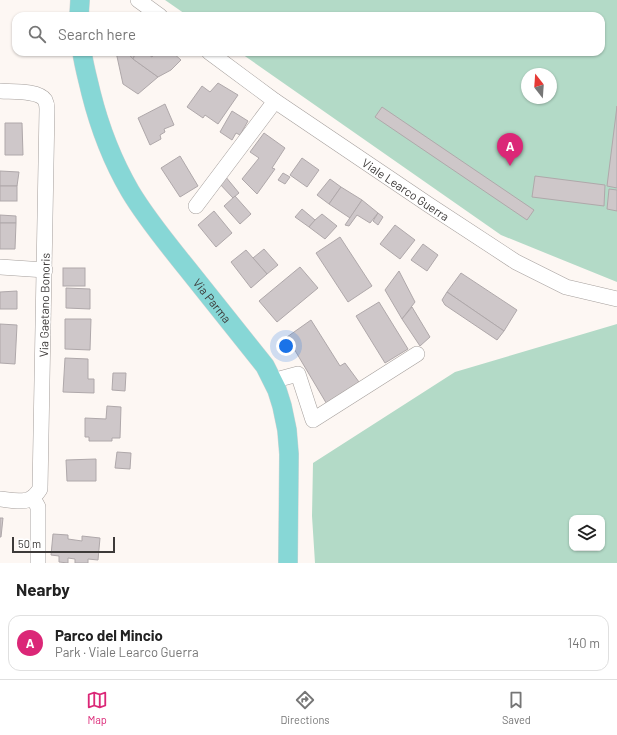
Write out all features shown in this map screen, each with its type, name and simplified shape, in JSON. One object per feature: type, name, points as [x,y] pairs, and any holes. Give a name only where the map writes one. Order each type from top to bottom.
[{"type":"main road","points":[[79,12],[80,0]]},
{"type":"main road","name":"Via Parma","points":[[83,56],[95,107],[105,140],[130,191],[162,237],[265,366],[277,390],[287,430],[289,454],[288,563]]},
{"type":"street","points":[[138,0],[154,12]]},
{"type":"street","name":"Viale Learco Guerra","points":[[214,56],[276,101],[516,262],[566,287],[617,299]]},
{"type":"street","name":"Via Gaetano Bonoris","points":[[0,91],[30,93],[40,96],[45,100],[47,109],[40,489],[33,498]]},
{"type":"street","points":[[196,206],[276,101]]},
{"type":"street","points":[[0,267],[45,270]]},
{"type":"street","points":[[272,381],[298,374],[313,420],[418,354]]},
{"type":"street","points":[[0,499],[21,501],[33,498],[38,506],[38,563]]},
{"type":"green space","points":[[165,0],[617,0],[617,282],[501,235],[245,56],[605,56],[605,12],[182,12]]},
{"type":"green space","points":[[617,324],[617,563],[315,563],[312,516],[313,463],[455,372]]},
{"type":"building","points":[[117,56],[130,56],[158,77],[138,94],[123,84]]},
{"type":"building","points":[[134,56],[176,56],[181,60],[171,70],[158,77],[133,59]]},
{"type":"building","points":[[218,83],[238,95],[218,124],[205,115],[203,118],[187,107],[202,86],[210,92]]},
{"type":"building","points":[[165,104],[174,125],[164,129],[165,132],[160,135],[161,139],[150,145],[138,118]]},
{"type":"building","points":[[617,106],[617,188],[607,186]]},
{"type":"building","points":[[382,107],[534,210],[527,220],[375,117]]},
{"type":"building","points":[[232,111],[248,121],[240,135],[236,133],[232,140],[220,132]]},
{"type":"building","points":[[5,123],[22,123],[23,155],[5,155]]},
{"type":"building","points":[[264,133],[285,148],[272,168],[275,169],[257,194],[242,179],[259,158],[250,152]]},
{"type":"building","points":[[180,156],[198,186],[180,197],[161,168]]},
{"type":"building","points":[[302,158],[319,170],[307,187],[290,175]]},
{"type":"building","points":[[0,171],[19,172],[17,186],[0,186]]},
{"type":"building","points":[[283,173],[290,177],[285,184],[278,180]]},
{"type":"building","points":[[225,176],[239,193],[233,198],[218,182]]},
{"type":"building","points":[[535,176],[605,185],[604,206],[532,197]]},
{"type":"building","points":[[330,179],[341,187],[329,204],[317,195]]},
{"type":"building","points":[[0,186],[17,186],[17,201],[0,201]]},
{"type":"building","points":[[341,187],[362,200],[350,218],[329,204]]},
{"type":"building","points":[[609,189],[617,190],[617,211],[607,209]]},
{"type":"building","points":[[235,196],[251,214],[240,224],[224,206]]},
{"type":"building","points":[[362,200],[378,213],[370,223],[357,215],[349,226],[345,225]]},
{"type":"building","points":[[302,209],[315,220],[309,227],[295,217]]},
{"type":"building","points":[[214,211],[232,233],[216,247],[198,225]]},
{"type":"building","points":[[378,213],[383,217],[378,225],[373,221]]},
{"type":"building","points":[[322,214],[337,226],[325,239],[309,227]]},
{"type":"building","points":[[0,215],[16,216],[16,223],[0,223]]},
{"type":"building","points":[[0,223],[16,223],[15,249],[0,249]]},
{"type":"building","points":[[395,225],[415,240],[400,259],[380,244]]},
{"type":"building","points":[[340,237],[372,286],[348,302],[316,253]]},
{"type":"building","points":[[423,244],[438,255],[427,271],[411,260]]},
{"type":"building","points":[[264,249],[278,265],[267,274],[253,258]]},
{"type":"building","points":[[246,250],[267,274],[251,288],[231,262]]},
{"type":"building","points":[[300,267],[318,288],[277,322],[259,301]]},
{"type":"building","points":[[63,268],[85,268],[85,286],[63,286]]},
{"type":"building","points":[[399,271],[415,302],[402,319],[385,290]]},
{"type":"building","points":[[461,273],[517,310],[504,331],[447,292]]},
{"type":"building","points":[[66,288],[90,289],[90,309],[66,308]]},
{"type":"building","points":[[17,291],[17,309],[0,309],[0,292]]},
{"type":"building","points":[[447,292],[504,331],[497,340],[445,305],[442,300]]},
{"type":"building","points":[[379,302],[408,349],[385,363],[356,316]]},
{"type":"building","points":[[412,307],[430,337],[420,346],[402,319]]},
{"type":"building","points":[[65,319],[91,319],[90,350],[65,349]]},
{"type":"building","points":[[311,320],[340,366],[345,363],[359,382],[328,406],[287,337]]},
{"type":"building","points":[[0,324],[17,325],[15,364],[0,363]]},
{"type":"building","points":[[65,358],[88,359],[88,379],[94,379],[94,393],[63,392]]},
{"type":"building","points":[[113,373],[126,373],[125,391],[112,390]]},
{"type":"building","points":[[107,406],[121,407],[120,438],[112,438],[112,441],[89,441],[89,437],[85,437],[85,418],[106,419]]},
{"type":"building","points":[[117,452],[131,453],[130,469],[115,468]]},
{"type":"building","points":[[96,459],[96,481],[67,481],[66,460]]},
{"type":"building","points":[[0,518],[3,518],[1,537],[0,537]]},
{"type":"building","points":[[53,534],[68,535],[68,539],[82,541],[82,536],[100,538],[98,560],[88,559],[88,563],[75,563],[75,559],[68,558],[68,563],[59,562],[59,556],[51,555]]},
{"type":"place","name":"Parco del Mincio","points":[[510,166]]}]
